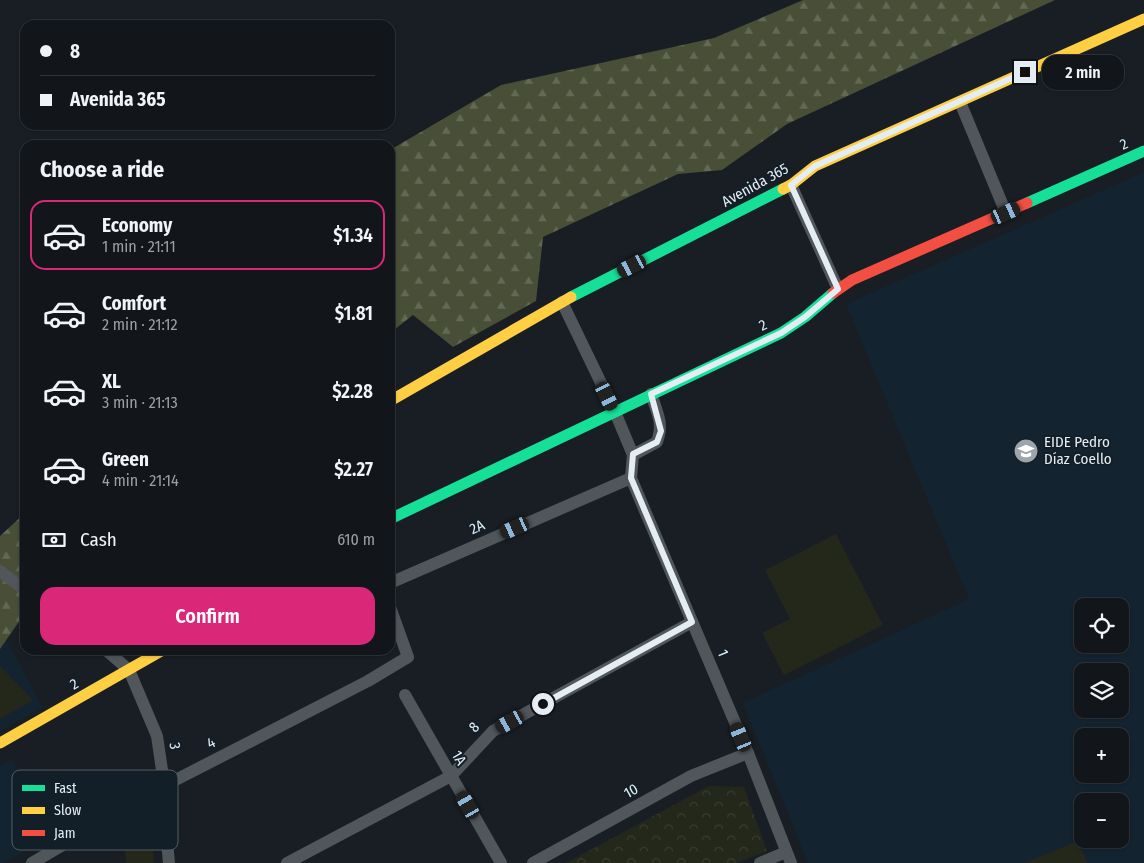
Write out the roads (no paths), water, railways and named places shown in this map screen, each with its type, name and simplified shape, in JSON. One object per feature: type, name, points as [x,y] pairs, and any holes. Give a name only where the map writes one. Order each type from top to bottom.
[{"type":"street","name":"Avenida 365","points":[[395,398],[562,302],[791,185],[815,166],[1144,18]]},
{"type":"street","points":[[960,102],[1006,213]]},
{"type":"street","name":"2","points":[[395,517],[781,333],[805,317],[838,289],[852,280],[1144,151]]},
{"type":"street","points":[[791,185],[838,289]]},
{"type":"street","name":"1","points":[[562,302],[633,454],[631,478],[748,753],[789,857]]},
{"type":"street","points":[[633,454],[657,442],[661,431],[651,394]]},
{"type":"street","name":"2A","points":[[395,581],[631,478]]},
{"type":"street","points":[[0,571],[20,586]]},
{"type":"street","name":"4","points":[[178,779],[368,681],[408,657],[395,620]]},
{"type":"street","name":"8","points":[[287,863],[451,776],[493,731],[692,622]]},
{"type":"street","name":"3","points":[[112,655],[129,670],[157,736],[162,770]]},
{"type":"street","name":"2","points":[[0,743],[154,655]]},
{"type":"street","name":"1A","points":[[405,695],[501,863]]},
{"type":"street","name":"10","points":[[533,863],[691,776],[748,753]]},
{"type":"street","name":"4","points":[[32,863],[54,850]]},
{"type":"street","name":"3","points":[[168,850],[169,863]]},
{"type":"street","points":[[760,863],[789,857]]},
{"type":"place","name":"EIDE Pedro Díaz Coello","points":[[1026,451]]}]
